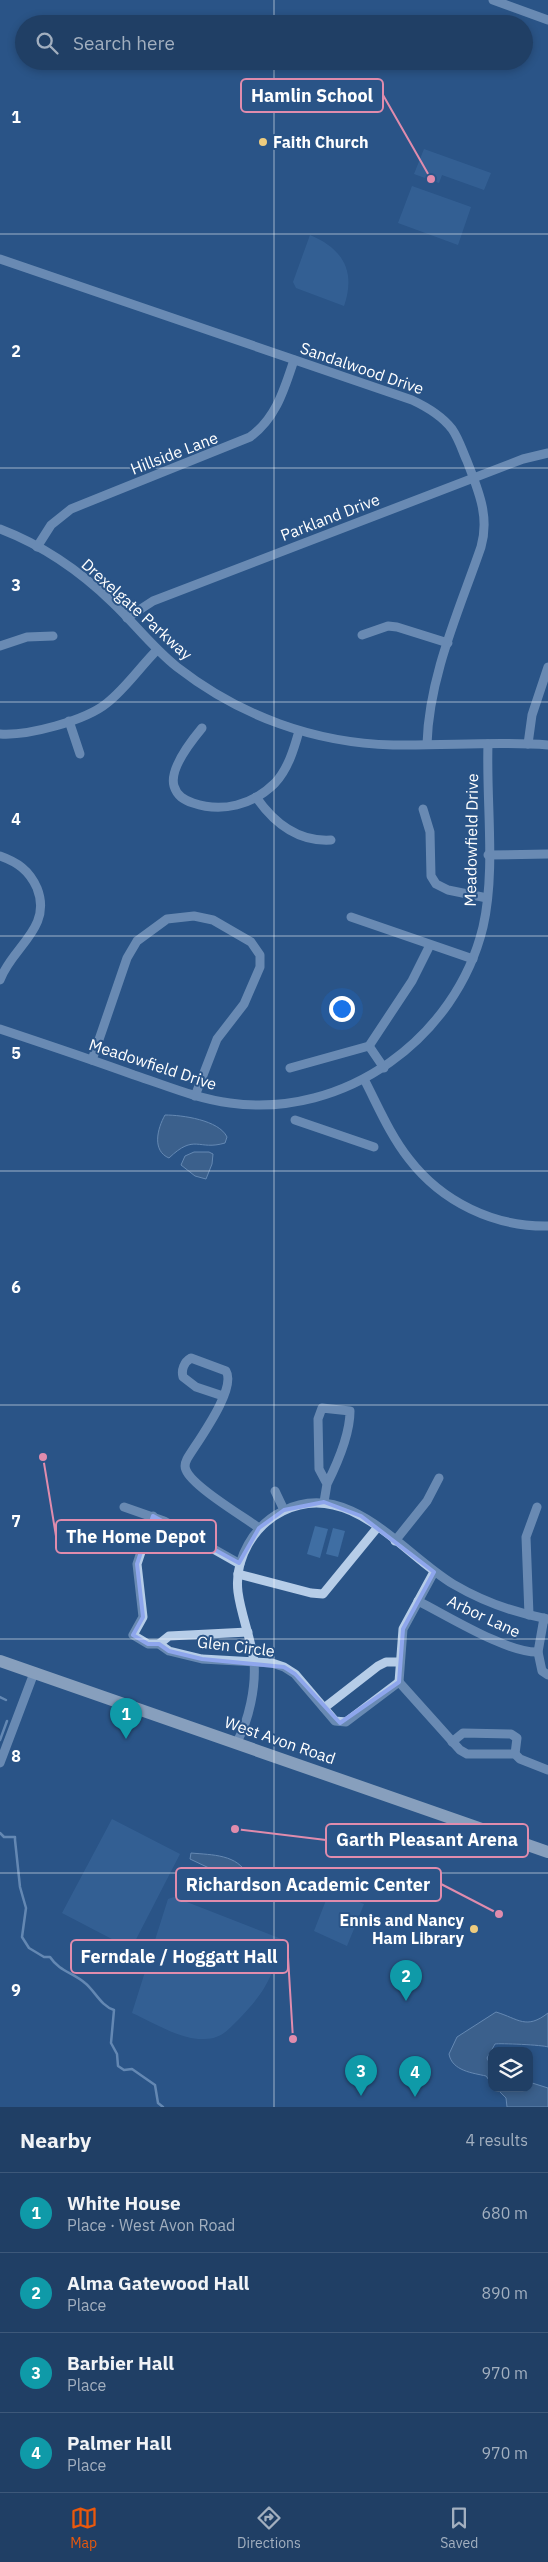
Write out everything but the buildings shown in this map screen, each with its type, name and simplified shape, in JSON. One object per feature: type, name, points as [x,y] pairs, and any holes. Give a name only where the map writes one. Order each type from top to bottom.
[{"type":"main road","name":"West Avon Road","points":[[0,1661],[237,1742],[548,1852]]},
{"type":"street","points":[[493,0],[548,20]]},
{"type":"street","name":"Sandalwood Drive","points":[[0,259],[412,400],[435,413],[456,437],[482,502],[485,529],[481,547],[432,694],[427,744]]},
{"type":"street","name":"Hillside Lane","points":[[37,547],[52,525],[71,509],[250,437],[265,425],[277,408],[294,360]]},
{"type":"street","name":"Parkland Drive","points":[[127,618],[153,601],[532,456],[548,454]]},
{"type":"street","name":"Drexelgate Parkway","points":[[0,529],[37,547],[84,577],[157,650],[195,680],[221,697],[254,714],[299,731],[354,742],[548,745]]},
{"type":"street","points":[[362,635],[388,626],[448,643]]},
{"type":"street","points":[[0,646],[27,637],[53,636]]},
{"type":"street","points":[[0,734],[23,733],[87,714],[107,703],[157,650]]},
{"type":"street","points":[[528,744],[532,715],[548,667]]},
{"type":"street","points":[[69,720],[80,754]]},
{"type":"street","points":[[202,728],[188,744],[175,774],[174,786],[181,798],[216,808],[234,806],[256,797],[274,783],[284,770],[299,731]]},
{"type":"street","name":"Meadowfield Drive","points":[[0,1029],[195,1096],[241,1104],[285,1103],[336,1091],[384,1068],[410,1048],[440,1016],[462,983],[473,959],[483,927],[487,898],[488,744]]},
{"type":"street","points":[[256,797],[271,815],[300,836],[315,841],[331,840]]},
{"type":"street","points":[[423,809],[430,832],[432,876],[436,884],[448,890],[487,898]]},
{"type":"street","points":[[488,855],[548,854]]},
{"type":"street","points":[[0,856],[17,864],[28,873],[38,890],[41,907],[38,925],[7,963],[0,980]]},
{"type":"street","points":[[92,1060],[127,958],[137,941],[167,919],[194,916],[212,920],[251,942],[260,955],[260,967],[244,1004],[217,1039],[195,1096]]},
{"type":"street","points":[[351,917],[473,959]]},
{"type":"street","points":[[290,1068],[368,1046],[412,981],[430,944]]},
{"type":"street","points":[[368,1046],[384,1068]]},
{"type":"street","points":[[364,1079],[400,1146],[416,1168],[435,1186],[463,1205],[492,1218],[515,1224],[548,1226]]},
{"type":"street","points":[[295,1120],[374,1147]]},
{"type":"street","points":[[224,1396],[196,1387],[183,1378],[183,1368],[188,1360],[191,1358],[226,1371],[229,1380],[224,1396],[185,1465],[187,1472],[211,1494],[259,1528]]},
{"type":"street","points":[[324,1502],[327,1484],[348,1429],[350,1411],[322,1408],[318,1419],[319,1469],[327,1484]]},
{"type":"street","points":[[396,1542],[428,1501],[439,1478]]},
{"type":"street","points":[[275,1491],[284,1510]]},
{"type":"street","points":[[237,1742],[250,1702],[254,1663],[238,1594],[240,1564],[246,1547],[259,1528],[284,1510],[299,1505],[324,1502],[354,1511],[434,1572],[484,1599],[529,1615],[546,1618],[538,1652],[542,1671],[548,1675]]},
{"type":"street","points":[[124,1507],[153,1516],[240,1564]]},
{"type":"street","points":[[529,1615],[526,1536],[537,1507]]},
{"type":"street","name":"Glen Circle","points":[[153,1516],[137,1564],[143,1617],[133,1635],[148,1644],[159,1644],[169,1651],[202,1659],[272,1663],[295,1674],[335,1721],[346,1722],[399,1682]]},
{"type":"street","points":[[238,1574],[318,1595],[323,1594],[377,1528]]},
{"type":"street","points":[[434,1572],[403,1629],[399,1682],[422,1705],[452,1742],[467,1754],[515,1754],[520,1759],[548,1770]]},
{"type":"street","name":"Arbor Lane","points":[[418,1602],[510,1646],[529,1652],[538,1652]]},
{"type":"street","name":"Glen Circle","points":[[159,1644],[168,1636],[248,1632]]},
{"type":"street","points":[[324,1708],[378,1666],[386,1662],[400,1662]]},
{"type":"street","points":[[0,1764],[34,1673]]},
{"type":"street","points":[[452,1742],[462,1733],[511,1734],[517,1738],[515,1754]]},
{"type":"highlighted area","points":[[324,1502],[361,1516],[434,1572],[403,1629],[399,1682],[340,1723],[295,1674],[284,1667],[202,1659],[169,1651],[159,1644],[148,1644],[133,1635],[143,1617],[137,1564],[153,1516],[239,1563],[259,1528],[284,1510]]},
{"type":"shaded area","points":[[424,149],[491,173],[484,190],[442,175],[439,183],[414,174]]},
{"type":"shaded area","points":[[412,186],[471,207],[458,245],[398,223]]},
{"type":"shaded area","points":[[310,235],[331,247],[344,263],[348,282],[344,306],[296,288],[293,282]]},
{"type":"shaded area","points":[[165,1115],[190,1117],[216,1126],[227,1137],[225,1143],[216,1145],[191,1144],[185,1146],[169,1158],[164,1155],[158,1145],[158,1133]]},
{"type":"shaded area","points":[[194,1152],[209,1152],[213,1154],[212,1164],[206,1179],[195,1176],[181,1165],[185,1156]]},
{"type":"shaded area","points":[[315,1526],[328,1529],[320,1558],[307,1554]]},
{"type":"shaded area","points":[[333,1528],[345,1531],[338,1557],[326,1554]]},
{"type":"shaded area","points":[[112,1819],[180,1854],[131,1949],[62,1913]]},
{"type":"shaded area","points":[[191,1853],[216,1855],[238,1863],[248,1876],[243,1888],[235,1888],[209,1868],[190,1859]]},
{"type":"shaded area","points":[[330,1890],[364,1904],[347,1946],[314,1931]]},
{"type":"shaded area","points":[[174,1897],[284,1940],[267,1983],[256,2000],[224,2033],[210,2039],[195,2039],[176,2034],[132,2013],[168,1899]]},
{"type":"shaded area","points":[[496,2012],[522,2022],[534,2021],[548,2013],[548,2047],[522,2044],[495,2044],[493,2047],[488,2047],[488,2079],[486,2076],[459,2068],[451,2060],[449,2054],[457,2037]]},
{"type":"shaded area","points":[[533,2083],[548,2088],[548,2107],[507,2107],[506,2098],[500,2092],[533,2092]]},
{"type":"waterway","points":[[0,1697],[6,1700]]},
{"type":"waterway","points":[[0,1740],[7,1721]]},
{"type":"waterway","points":[[0,1833],[4,1837],[15,1837],[20,1887],[26,1908],[22,1937],[29,1948],[44,1957],[50,1957],[62,1969],[89,1986],[105,2005],[114,2010],[111,2043],[117,2054],[118,2066],[124,2070],[132,2069],[155,2085],[158,2103],[163,2107]]},
{"type":"place","name":"Faith Church","points":[[263,142]]},
{"type":"place","name":"Hamlin School","points":[[431,179]]},
{"type":"place","name":"The Home Depot","points":[[43,1457]]},
{"type":"place","name":"White House","points":[[126,1739]]},
{"type":"place","name":"Garth Pleasant Arena","points":[[235,1829]]},
{"type":"place","name":"Richardson Academic Center","points":[[499,1914]]},
{"type":"place","name":"Ennis and Nancy Ham Library","points":[[474,1929]]},
{"type":"place","name":"Alma Gatewood Hall","points":[[406,2001]]},
{"type":"place","name":"Ferndale / Hoggatt Hall","points":[[293,2039]]},
{"type":"place","name":"Barbier Hall","points":[[361,2096]]},
{"type":"place","name":"Palmer Hall","points":[[415,2097]]}]
